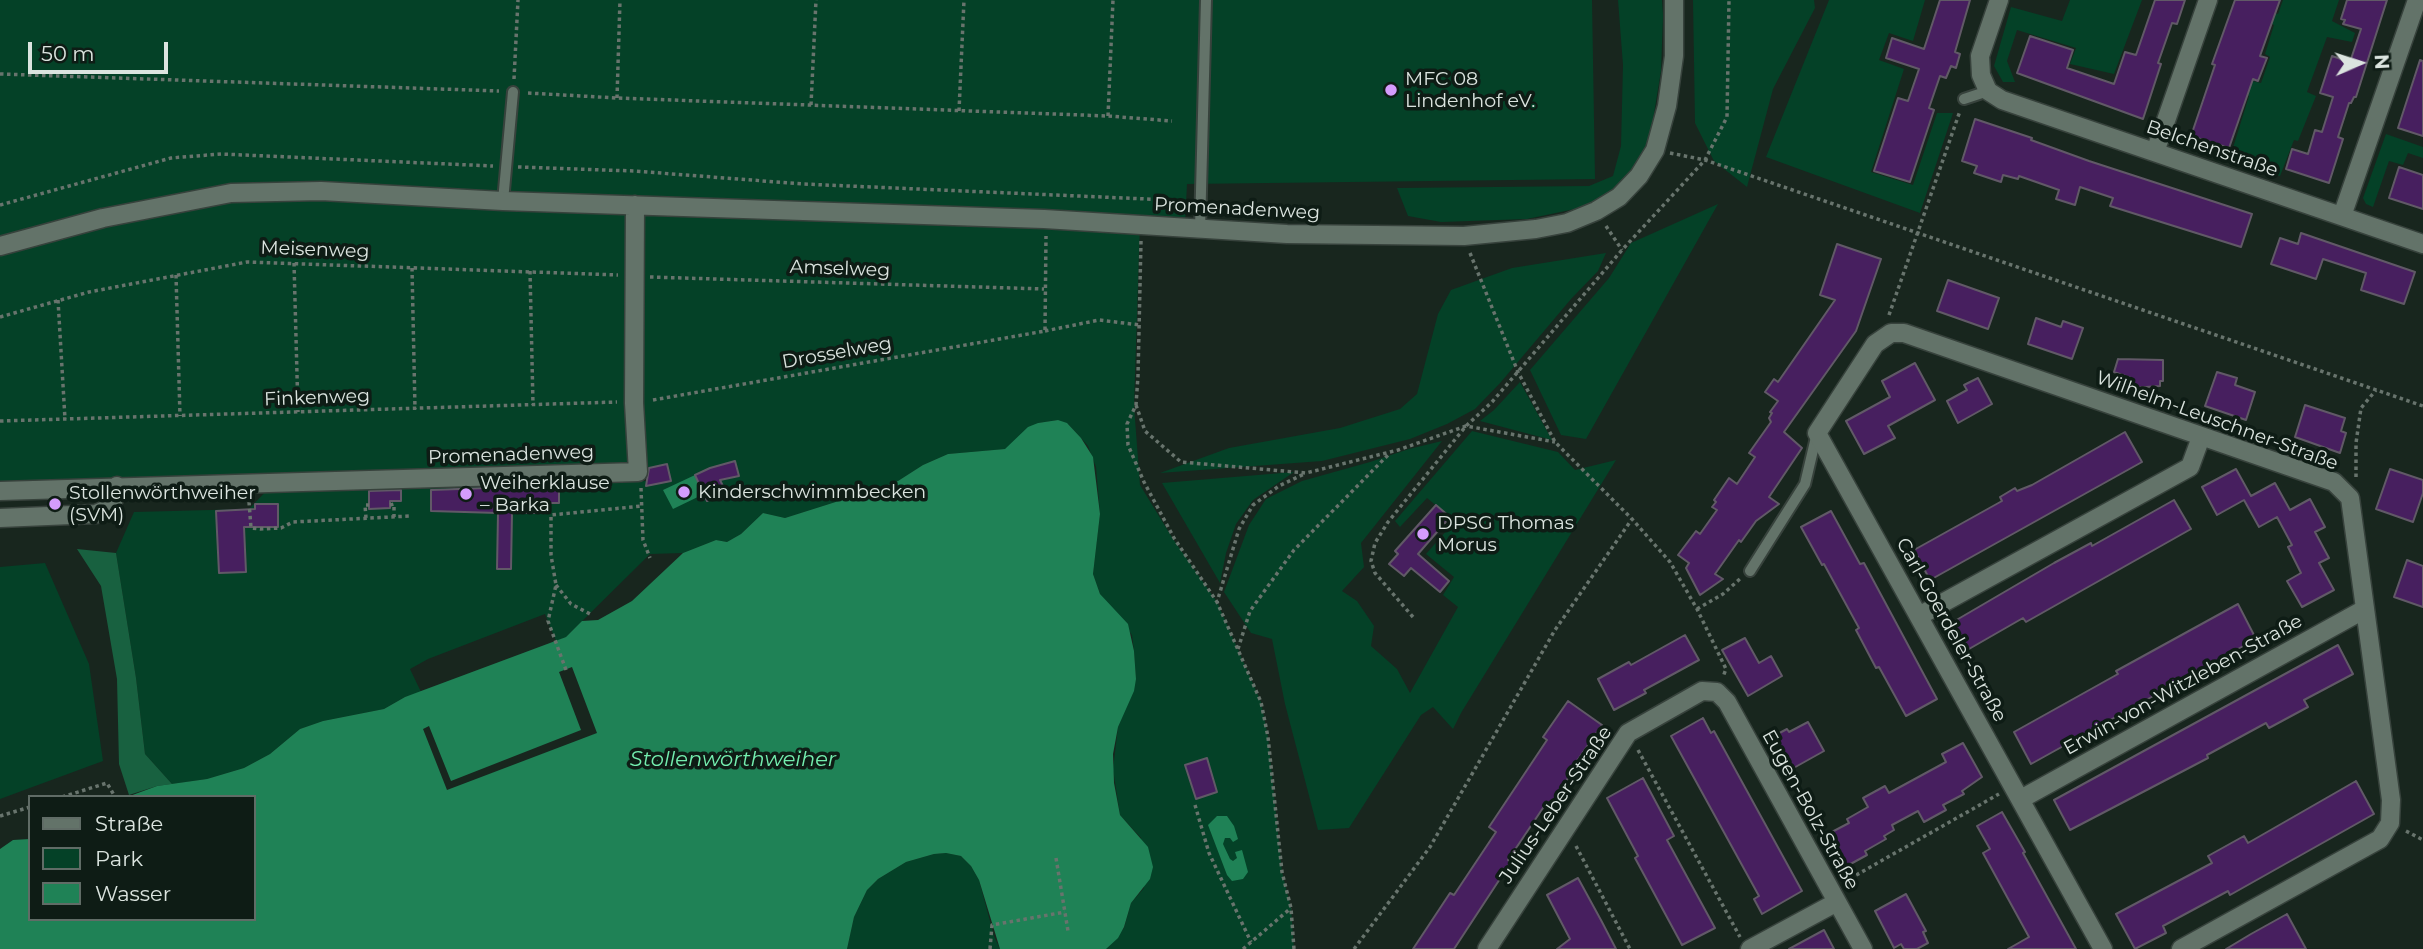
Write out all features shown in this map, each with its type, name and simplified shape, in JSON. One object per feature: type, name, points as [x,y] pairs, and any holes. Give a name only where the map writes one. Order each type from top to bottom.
[{"type":"street","name":"Promenadenweg","points":[[0,246],[103,218],[231,193],[321,191],[503,201],[1044,219],[1287,234],[1464,236],[1567,223],[1596,211],[1619,197],[1639,176],[1655,150],[1667,106],[1674,56],[1674,0]]},
{"type":"street","points":[[1988,91],[1981,75],[1980,56],[1999,0]]},
{"type":"street","points":[[2155,152],[2208,0]]},
{"type":"street","points":[[2342,216],[2417,0]]},
{"type":"street","name":"Belchenstraße","points":[[1988,91],[2002,100],[2423,244]]},
{"type":"street","name":"Promenadenweg","points":[[0,491],[638,472],[634,403],[635,205]]},
{"type":"street","name":"Wilhelm-Leuschner-Straße","points":[[1881,338],[1891,333],[1904,333],[2334,482],[2350,498],[2391,800],[2390,823],[2380,839],[2181,949]]},
{"type":"street","points":[[1817,433],[1881,338]]},
{"type":"street","name":"Carl-Goerdeler-Straße","points":[[1817,433],[2103,949]]},
{"type":"street","points":[[1919,616],[2190,467],[2201,437]]},
{"type":"street","points":[[0,518],[96,514],[107,509],[114,499],[117,486]]},
{"type":"street","name":"Erwin-von-Witzleben-Straße","points":[[2018,792],[2365,608]]},
{"type":"street","name":"Julius-Leber-Straße","points":[[1487,949],[1628,733],[1702,691],[1717,692]]},
{"type":"street","name":"Eugen-Bolz-Straße","points":[[1717,692],[1727,702],[1863,949]]},
{"type":"street","points":[[1745,943],[1834,896]]},
{"type":"lane","points":[[1200,229],[1206,0]]},
{"type":"lane","points":[[1964,99],[1988,91]]},
{"type":"lane","points":[[503,201],[513,92]]},
{"type":"lane","points":[[1750,570],[1805,484],[1817,433]]},
{"type":"path","points":[[513,92],[518,0]]},
{"type":"path","points":[[617,98],[620,0]]},
{"type":"path","points":[[811,105],[816,0]]},
{"type":"path","points":[[959,111],[964,0]]},
{"type":"path","points":[[1108,116],[1113,0]]},
{"type":"path","points":[[1413,618],[1375,573],[1371,561],[1375,542],[1388,522],[1466,426],[1492,402],[1622,250],[1705,160],[1727,117],[1729,0]]},
{"type":"path","points":[[0,74],[513,92],[1108,116],[1172,121]]},
{"type":"path","points":[[1881,338],[1964,99]]},
{"type":"path","points":[[1655,150],[1705,160],[2423,406]]},
{"type":"path","points":[[0,205],[171,158],[221,154],[634,171],[803,184],[1170,200],[1200,229]]},
{"type":"path","points":[[1596,211],[1622,250]]},
{"type":"path","points":[[1044,219],[1045,331]]},
{"type":"path","points":[[1142,225],[1136,405],[1127,424],[1128,445],[1174,538],[1217,602],[1261,702],[1268,737],[1282,872],[1292,908],[1294,949]]},
{"type":"path","points":[[1464,236],[1518,372],[1555,442],[1632,519],[1670,562],[1697,609],[1726,669],[1717,692]]},
{"type":"path","name":"Meisenweg","points":[[0,317],[89,292],[247,262],[636,276]]},
{"type":"path","points":[[293,263],[298,412]]},
{"type":"path","points":[[412,267],[415,409]]},
{"type":"path","points":[[530,271],[533,405]]},
{"type":"path","points":[[176,275],[180,416]]},
{"type":"path","name":"Amselweg","points":[[636,276],[1044,289]]},
{"type":"path","points":[[58,300],[65,419]]},
{"type":"path","name":"Drosselweg","points":[[634,403],[1099,320],[1140,325]]},
{"type":"path","points":[[2350,498],[2356,492],[2356,443],[2361,408],[2376,390]]},
{"type":"path","name":"Finkenweg","points":[[0,421],[634,403]]},
{"type":"path","points":[[1136,405],[1145,430],[1181,462],[1306,473]]},
{"type":"path","points":[[1217,602],[1239,528],[1253,505],[1279,486],[1306,473],[1391,452],[1466,426],[1555,442]]},
{"type":"path","points":[[1238,649],[1250,611],[1294,550],[1391,452]]},
{"type":"path","points":[[247,482],[251,528],[281,528],[293,522],[410,516]]},
{"type":"path","points":[[366,518],[365,505],[369,505]]},
{"type":"path","points":[[390,505],[394,505],[394,517]]},
{"type":"path","points":[[566,670],[548,621],[556,585],[551,555],[551,515],[642,506],[643,540],[650,558]]},
{"type":"path","points":[[1354,949],[1430,847],[1555,630],[1632,519]]},
{"type":"path","points":[[1697,609],[1723,594],[1750,570]]},
{"type":"path","points":[[556,585],[571,604],[590,614]]},
{"type":"path","points":[[1628,733],[1745,943]]},
{"type":"path","points":[[68,795],[107,783],[114,795]]},
{"type":"path","points":[[1834,896],[2018,792]]},
{"type":"path","points":[[1195,805],[1209,853],[1251,942]]},
{"type":"path","points":[[0,816],[28,808]]},
{"type":"path","points":[[1566,826],[1630,949]]},
{"type":"path","points":[[1056,858],[1068,931]]},
{"type":"path","points":[[1243,949],[1292,908]]},
{"type":"path","points":[[990,949],[992,925],[1065,912]]},
{"type":"green space","points":[[0,0],[1592,0],[1595,179],[1187,184],[1185,223],[1140,222],[1134,406],[1140,485],[1173,539],[1217,602],[1261,702],[1268,737],[1282,872],[1291,908],[1294,949],[1106,949],[1124,928],[1131,903],[1144,888],[1141,838],[1120,815],[1113,769],[1118,727],[1136,679],[1134,651],[1132,635],[1100,594],[1093,574],[1100,514],[1096,467],[1088,446],[1068,424],[1058,420],[1038,423],[1006,449],[948,454],[883,487],[785,518],[763,513],[741,534],[727,542],[716,540],[683,553],[650,554],[566,637],[556,641],[545,614],[428,659],[410,669],[421,692],[405,697],[384,709],[323,721],[300,729],[270,754],[244,768],[207,779],[172,784],[145,754],[116,553],[134,512],[249,509],[270,487],[646,481],[646,469],[0,486]]},
{"type":"green space","points":[[1618,0],[1662,0],[1663,16],[1661,71],[1651,132],[1638,169],[1613,196],[1594,205],[1527,219],[1441,222],[1408,216],[1397,188],[1589,186],[1613,176],[1621,146],[1623,65]]},
{"type":"green space","points":[[1693,0],[1814,0],[1815,8],[1773,89],[1747,187],[1714,161],[1695,123]]},
{"type":"green space","points":[[1829,0],[1925,0],[1913,41],[1889,33],[1879,60],[1904,69],[1871,172],[1913,185],[1937,113],[1953,113],[1920,213],[1766,157]]},
{"type":"green space","points":[[2070,0],[2142,0],[2114,74],[2070,64],[2076,48],[2017,30],[2007,61],[2015,82],[2003,82],[1994,66],[2011,7],[2062,21]]},
{"type":"green space","points":[[2283,0],[2339,0],[2332,21],[2355,33],[2352,42],[2327,37],[2307,92],[2316,96],[2280,176],[2174,143],[2179,135],[2232,151],[2249,96],[2239,92],[2243,79],[2261,83],[2270,57],[2265,54],[2274,25],[2251,16],[2254,7],[2278,14]]},
{"type":"green space","points":[[2386,134],[2423,147],[2423,158],[2408,153],[2403,165],[2389,161],[2373,207],[2366,204],[2363,198]]},
{"type":"green space","points":[[1718,204],[1586,439],[1561,435],[1530,370],[1609,278],[1631,243]]},
{"type":"green space","points":[[1606,253],[1598,271],[1501,382],[1475,409],[1447,424],[1410,439],[1322,461],[1160,473],[1229,448],[1340,428],[1400,409],[1417,394],[1438,314],[1451,290],[1512,268]]},
{"type":"green space","points":[[1520,382],[1552,440],[1480,421]]},
{"type":"green space","points":[[1472,431],[1558,452],[1575,470],[1616,460],[1453,729],[1433,707],[1421,715],[1349,828],[1318,830],[1285,704],[1272,639],[1251,633],[1224,592],[1249,525],[1266,499],[1302,481],[1442,441],[1361,543],[1364,567],[1342,591],[1357,601],[1374,626],[1371,646],[1397,669],[1410,693],[1458,607],[1443,595],[1454,577],[1426,554],[1455,521],[1427,498],[1400,527],[1395,521]]},
{"type":"green space","points":[[1294,472],[1253,500],[1236,524],[1220,583],[1162,483]]},
{"type":"green space","points":[[45,563],[89,664],[103,761],[0,799],[0,567]]},
{"type":"green space","points":[[946,853],[961,856],[979,880],[1000,949],[847,949],[854,917],[867,890],[878,879],[906,862]]},
{"type":"shaded area","points":[[77,549],[116,553],[145,754],[172,784],[129,795],[119,764],[117,679],[101,586]]},
{"type":"water","name":"Stollenwörthweiher","points":[[1058,420],[1067,423],[1093,457],[1100,514],[1093,574],[1100,594],[1128,624],[1134,651],[1136,679],[1134,691],[1118,727],[1113,754],[1114,783],[1120,815],[1148,847],[1153,867],[1150,879],[1131,903],[1118,938],[1106,949],[1000,949],[979,880],[961,856],[946,853],[906,862],[878,879],[867,890],[854,917],[847,949],[0,949],[0,849],[13,840],[28,839],[28,921],[256,921],[256,795],[132,795],[157,786],[207,779],[244,768],[270,754],[300,729],[323,721],[384,709],[405,697],[566,637],[582,621],[598,620],[632,601],[683,553],[716,540],[727,542],[741,534],[763,513],[785,518],[883,487],[948,454],[1005,449],[1028,427]]},
{"type":"water","name":"Kinderschwimmbecken","points":[[695,475],[704,494],[673,509],[663,490]]},
{"type":"water","points":[[1217,816],[1227,816],[1234,826],[1238,839],[1233,842],[1230,838],[1225,838],[1223,844],[1233,861],[1237,858],[1235,852],[1242,850],[1248,872],[1243,879],[1232,881],[1227,875],[1208,825]]},
{"type":"pier","points":[[572,667],[597,733],[447,790],[423,729],[429,726],[451,781],[581,730],[559,672]]},
{"type":"building","points":[[1940,0],[1970,0],[1955,52],[1960,54],[1956,68],[1951,66],[1946,78],[1940,76],[1929,108],[1934,110],[1910,182],[1874,171],[1898,98],[1908,101],[1919,69],[1886,58],[1892,38],[1924,49]]},
{"type":"building","points":[[2155,0],[2185,0],[2177,24],[2172,23],[2143,119],[2017,73],[2030,36],[2073,50],[2067,68],[2114,84],[2125,52],[2136,55]]},
{"type":"building","points":[[2235,0],[2280,0],[2260,56],[2267,58],[2258,81],[2253,79],[2229,148],[2191,136],[2215,65],[2212,64]]},
{"type":"building","points":[[2347,0],[2387,0],[2356,97],[2349,103],[2338,137],[2343,139],[2329,183],[2286,169],[2292,149],[2308,154],[2315,130],[2322,132],[2333,97],[2320,93],[2332,56],[2350,62],[2361,29],[2343,24],[2345,20],[2341,19]]},
{"type":"building","points":[[2420,60],[2423,61],[2423,136],[2398,128]]},
{"type":"building","points":[[1975,119],[2089,161],[2252,214],[2241,247],[2110,206],[2113,198],[2080,187],[2075,205],[2056,199],[2059,190],[2019,176],[2018,179],[2003,175],[2001,182],[1974,173],[1977,166],[1962,161]]},
{"type":"building","points":[[2399,167],[2423,175],[2423,209],[2389,198]]},
{"type":"building","points":[[2301,233],[2415,272],[2404,304],[2361,290],[2366,273],[2323,259],[2316,279],[2271,264],[2280,238],[2298,244]]},
{"type":"building","points":[[1837,244],[1881,259],[1856,331],[1784,432],[1802,448],[1769,497],[1779,504],[1756,521],[1741,542],[1739,540],[1715,574],[1723,579],[1700,595],[1686,568],[1689,563],[1678,555],[1696,531],[1700,534],[1717,510],[1712,507],[1716,502],[1714,500],[1729,478],[1737,484],[1755,457],[1749,453],[1771,422],[1770,412],[1778,401],[1765,392],[1774,379],[1778,382],[1835,300],[1820,295]]},
{"type":"building","points":[[1948,280],[1999,298],[1988,329],[1937,311]]},
{"type":"building","points":[[2036,318],[2061,327],[2063,321],[2083,328],[2072,359],[2028,344]]},
{"type":"building","points":[[2118,359],[2163,360],[2163,381],[2160,381],[2160,386],[2132,388],[2131,378],[2114,372]]},
{"type":"building","points":[[1915,363],[1935,400],[1888,426],[1895,438],[1864,454],[1846,421],[1890,397],[1882,381]]},
{"type":"building","points":[[2217,372],[2237,378],[2235,385],[2255,392],[2246,420],[2205,406]]},
{"type":"building","points":[[1978,378],[1992,404],[1958,423],[1947,401],[1967,390],[1964,385]]},
{"type":"building","points":[[2305,405],[2345,418],[2341,431],[2346,433],[2340,453],[2295,437]]},
{"type":"building","points":[[2125,432],[2142,462],[1930,580],[1914,550],[2002,501],[2000,497],[2015,488],[2017,491],[2032,485]]},
{"type":"building","points":[[735,461],[739,476],[720,480],[726,492],[707,501],[695,475]]},
{"type":"building","points":[[667,464],[671,481],[646,486],[649,468]]},
{"type":"building","points":[[2236,469],[2251,496],[2275,483],[2290,510],[2310,499],[2325,527],[2315,532],[2329,558],[2319,563],[2334,590],[2302,607],[2287,581],[2301,573],[2288,547],[2292,545],[2277,517],[2259,527],[2244,500],[2217,515],[2202,487]]},
{"type":"building","points":[[2390,469],[2423,480],[2423,493],[2413,522],[2376,509]]},
{"type":"building","points":[[543,486],[543,489],[559,489],[559,503],[543,503],[543,513],[512,513],[511,569],[497,569],[498,513],[431,511],[431,490]]},
{"type":"building","points":[[401,490],[401,501],[390,501],[390,508],[369,509],[369,491]]},
{"type":"building","points":[[2174,500],[2191,529],[2026,622],[2023,618],[1969,649],[1953,622],[2054,563],[2091,543],[2092,546]]},
{"type":"building","points":[[255,504],[278,504],[278,527],[244,527],[246,572],[219,573],[216,511],[255,509]]},
{"type":"building","points":[[1436,505],[1450,517],[1418,554],[1449,581],[1440,592],[1411,568],[1404,576],[1389,564],[1398,554],[1395,551]]},
{"type":"building","points":[[1831,511],[1860,564],[1864,563],[1937,699],[1906,716],[1879,667],[1876,668],[1856,630],[1859,628],[1801,527]]},
{"type":"building","points":[[2407,560],[2423,566],[2423,607],[2394,597]]},
{"type":"building","points":[[2238,604],[2256,639],[2031,764],[2014,732],[2118,674],[2116,671]]},
{"type":"building","points":[[1685,635],[1699,660],[1614,710],[1598,679],[1629,662],[1631,665]]},
{"type":"building","points":[[1745,638],[1759,663],[1771,656],[1782,676],[1748,696],[1722,650]]},
{"type":"building","points":[[2338,645],[2353,674],[2304,700],[2308,707],[2269,728],[2266,723],[2207,755],[2208,758],[2070,830],[2054,800]]},
{"type":"building","points":[[1568,701],[1602,725],[1551,804],[1547,802],[1508,860],[1511,862],[1454,949],[1413,949],[1450,893],[1454,895],[1496,832],[1489,827],[1547,740],[1543,737]]},
{"type":"building","points":[[1703,718],[1711,733],[1714,731],[1802,891],[1762,914],[1754,899],[1759,896],[1671,736]]},
{"type":"building","points":[[1808,722],[1824,751],[1790,770],[1772,737]]},
{"type":"building","points":[[1963,743],[1982,777],[1962,791],[1964,794],[1943,805],[1946,810],[1924,822],[1918,811],[1892,825],[1894,830],[1884,836],[1886,839],[1865,851],[1867,855],[1845,867],[1828,834],[1849,823],[1847,819],[1868,807],[1863,798],[1885,786],[1889,793],[1946,762],[1942,754]]},
{"type":"building","points":[[1207,758],[1217,792],[1196,799],[1185,765]]},
{"type":"building","points":[[1643,778],[1674,836],[1667,840],[1715,928],[1682,945],[1635,858],[1638,856],[1607,798]]},
{"type":"building","points":[[2356,781],[2374,814],[2230,895],[2228,891],[2163,926],[2166,933],[2135,949],[2116,914],[2212,863],[2208,856],[2244,836],[2248,843]]},
{"type":"building","points":[[2002,812],[2076,949],[2008,949],[2029,937],[1983,853],[1990,849],[1977,826]]},
{"type":"building","points":[[1578,878],[1616,949],[1557,949],[1570,939],[1547,895]]},
{"type":"building","points":[[1906,894],[1926,931],[1923,932],[1928,943],[1917,949],[1904,949],[1901,944],[1894,948],[1875,911]]},
{"type":"building","points":[[2287,914],[2306,949],[2226,949],[2251,934]]},
{"type":"building","points":[[1824,930],[1834,949],[1789,949]]},
{"type":"place","name":"MFC 08 Lindenhof eV.","points":[[1391,90]]},
{"type":"place","name":"Kinderschwimmbecken","points":[[684,492]]},
{"type":"place","name":"Weiherklause – Barka","points":[[466,494]]},
{"type":"place","name":"Stollenwörthweiher (SVM)","points":[[55,504]]},
{"type":"place","name":"DPSG Thomas Morus","points":[[1423,534]]}]
